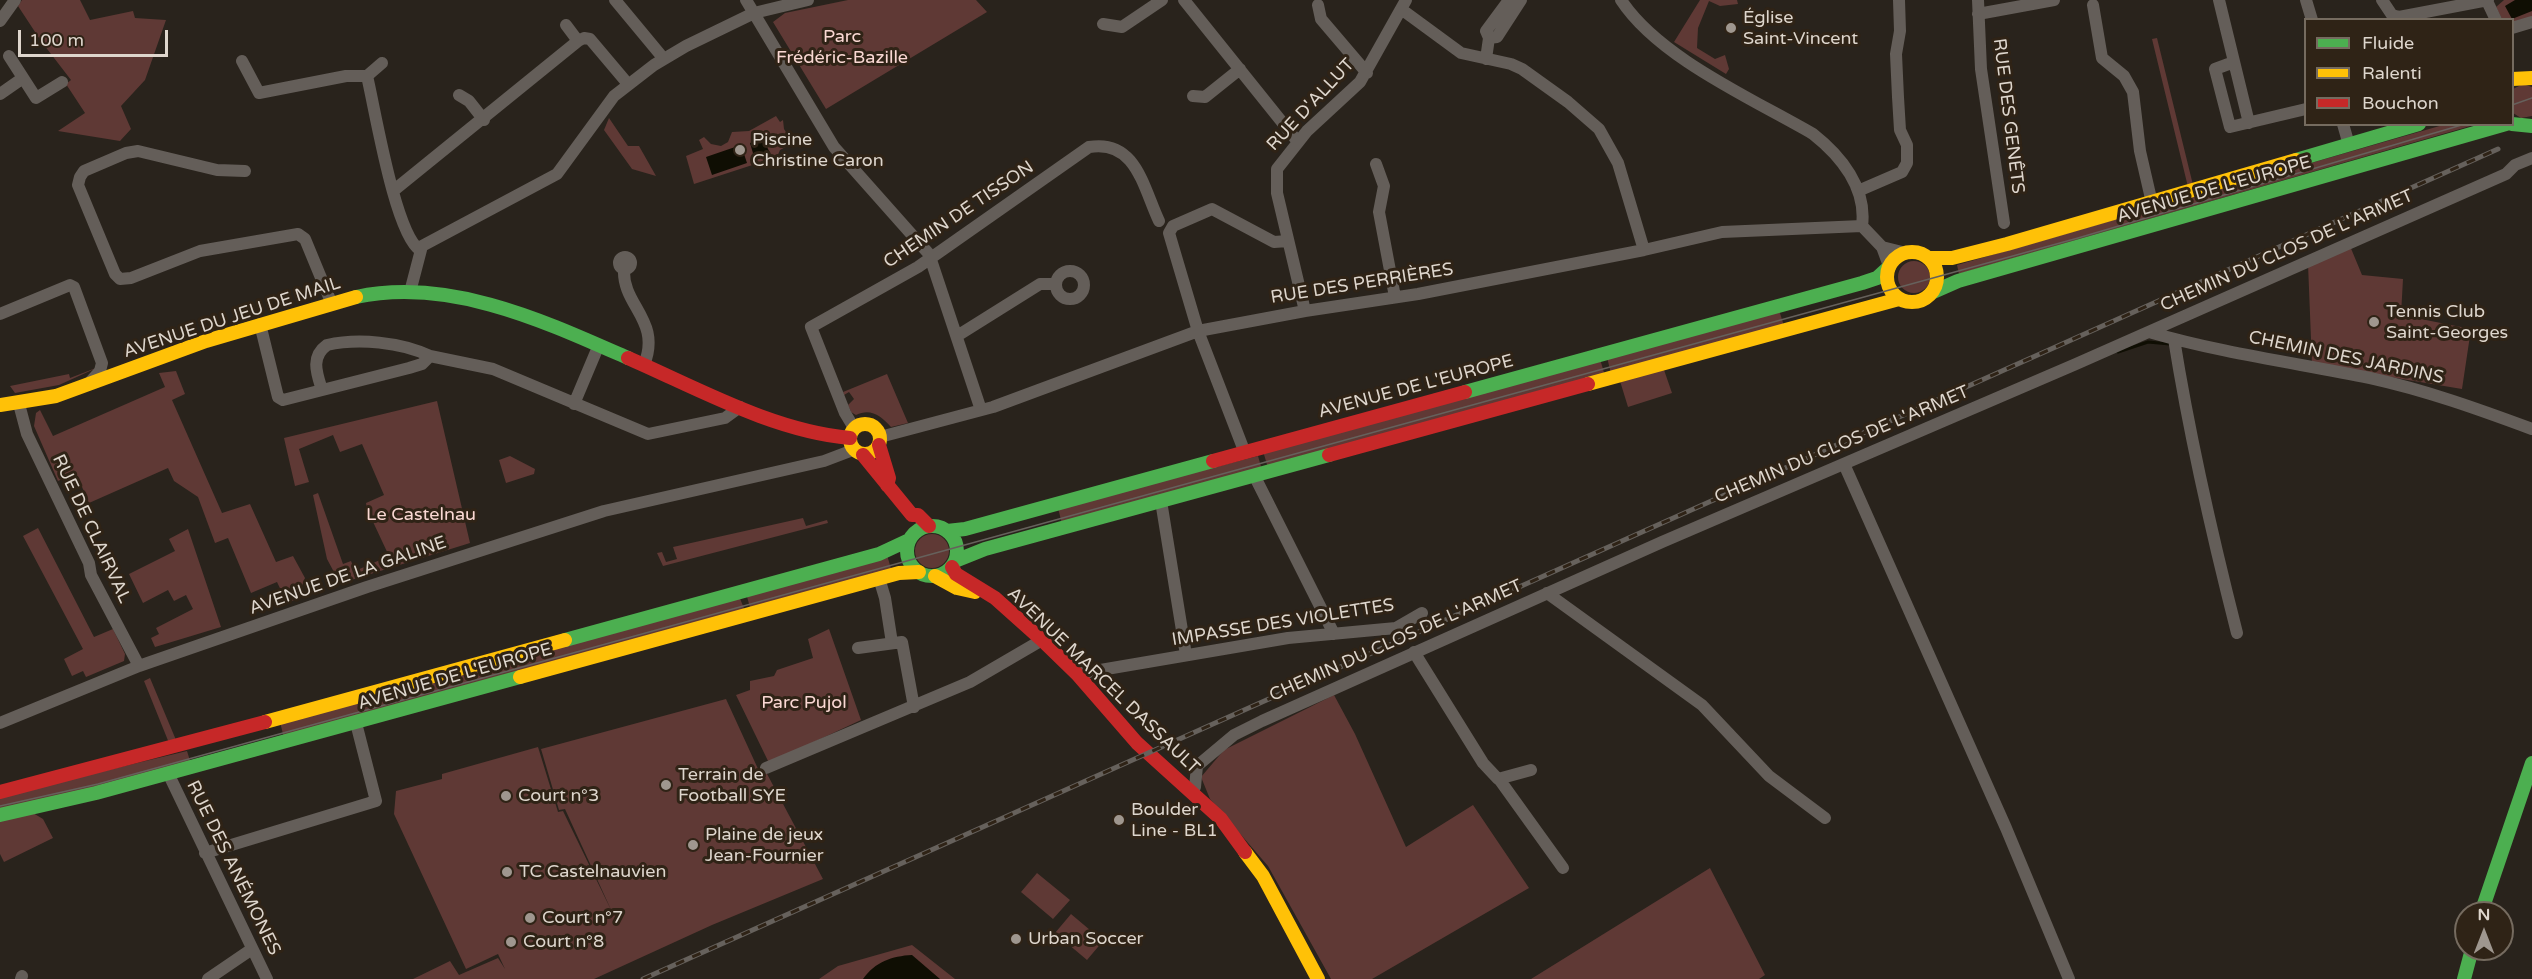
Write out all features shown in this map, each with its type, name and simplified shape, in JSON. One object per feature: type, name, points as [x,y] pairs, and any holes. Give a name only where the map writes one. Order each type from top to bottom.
[{"type":"main road","points":[[2514,79],[2532,78]]},
{"type":"main road","points":[[2514,125],[2523,128],[2532,126]]},
{"type":"main road","name":"AVENUE DE L'EUROPE","points":[[1930,258],[1958,257],[2152,203],[2411,126]]},
{"type":"main road","name":"AVENUE DE L'EUROPE","points":[[1933,292],[1958,281],[2499,126]]},
{"type":"main road","points":[[912,515],[909,521],[911,537],[909,560],[919,572],[935,576],[978,551],[1899,299],[1921,301],[1933,292],[1938,272],[1930,258],[1914,252],[1906,253],[1896,258],[1889,266],[1888,285],[1899,299]]},
{"type":"main road","name":"AVENUE DE L'EUROPE","points":[[947,531],[965,529],[1862,283],[1876,278],[1889,266]]},
{"type":"main road","name":"AVENUE DU JEU DE MAIL","points":[[0,405],[19,404],[56,396],[260,324],[331,302],[379,292],[410,292],[459,298],[529,315],[740,407],[788,425],[855,443],[863,424],[872,426],[879,441]]},
{"type":"main road","points":[[855,443],[873,453],[879,441]]},
{"type":"main road","points":[[879,441],[888,478],[887,485]]},
{"type":"main road","points":[[855,443],[880,481],[887,485],[912,515]]},
{"type":"main road","points":[[912,515],[918,515],[929,526],[947,531],[956,542],[953,564]]},
{"type":"main road","points":[[911,537],[929,526]]},
{"type":"main road","name":"AVENUE DE L'EUROPE","points":[[0,792],[124,761],[879,554],[911,537]]},
{"type":"main road","name":"AVENUE MARCEL DASSAULT","points":[[953,564],[956,574],[995,598],[1042,640],[1077,674],[1137,743],[1221,819],[1250,856],[1297,937],[1318,979]]},
{"type":"main road","name":"AVENUE DE L'EUROPE","points":[[0,815],[96,793],[356,723],[879,578],[904,572],[919,572]]},
{"type":"main road","name":"AVENUE MARCEL DASSAULT","points":[[935,576],[957,588],[974,592],[979,590]]},
{"type":"main road","points":[[2485,901],[2532,763]]},
{"type":"main road","points":[[2464,979],[2469,961]]},
{"type":"street","points":[[0,21],[15,0]]},
{"type":"street","points":[[615,0],[664,60]]},
{"type":"street","points":[[746,0],[834,147],[931,258],[981,410]]},
{"type":"street","points":[[410,292],[420,250],[430,239],[541,185],[557,174],[614,96],[628,84],[664,60],[754,13],[808,0]]},
{"type":"street","points":[[1103,24],[1122,27],[1162,0]]},
{"type":"street","points":[[1184,0],[1298,142]]},
{"type":"street","points":[[1486,60],[1489,38],[1486,31],[1509,0]]},
{"type":"street","points":[[1489,38],[1497,37],[1521,0]]},
{"type":"street","points":[[1621,0],[1642,27],[1670,50],[1813,134],[1837,155],[1858,191],[1864,210],[1862,226],[1882,247],[1889,266]]},
{"type":"street","points":[[1858,191],[1902,172],[1907,163],[1907,145],[1900,130],[1897,86],[1899,0]]},
{"type":"street","name":"RUE DES GENÊTS","points":[[1978,0],[1981,69],[2004,223]]},
{"type":"street","name":"RUE DES GENÊTS","points":[[1978,14],[2054,0]]},
{"type":"street","points":[[2220,0],[2249,123]]},
{"type":"street","points":[[2306,0],[2311,18]]},
{"type":"street","points":[[2382,0],[2391,17],[2409,16],[2488,0],[2495,18]]},
{"type":"street","points":[[2093,4],[2102,58],[2124,76],[2133,92],[2140,151],[2152,203]]},
{"type":"street","points":[[1318,5],[1321,19],[1367,73]]},
{"type":"street","points":[[1403,5],[1461,53],[1511,64],[1522,69],[1568,102],[1599,129],[1618,163],[1644,250]]},
{"type":"street","name":"RUE D'ALLUT","points":[[1305,311],[1288,241],[1276,175],[1277,168],[1298,142],[1367,73],[1403,5]]},
{"type":"street","points":[[2514,27],[2532,22]]},
{"type":"street","points":[[566,25],[578,41]]},
{"type":"street","points":[[393,191],[584,38],[590,39],[628,84]]},
{"type":"street","points":[[9,56],[36,98],[63,82]]},
{"type":"street","points":[[242,61],[259,93],[346,76],[367,76],[382,63]]},
{"type":"street","points":[[2234,62],[2215,69],[2227,123],[2233,128],[2304,110]]},
{"type":"street","points":[[1193,96],[1205,97],[1240,69]]},
{"type":"street","points":[[367,76],[393,191],[411,243],[420,250]]},
{"type":"street","points":[[0,94],[23,78]]},
{"type":"street","points":[[459,95],[484,120]]},
{"type":"street","points":[[2344,126],[2349,145]]},
{"type":"street","name":"CHEMIN DE TISSON","points":[[855,443],[811,327],[931,258],[1089,147],[1101,145],[1116,147],[1128,155],[1159,221]]},
{"type":"street","points":[[245,171],[217,170],[138,151],[84,171],[78,185],[115,274],[120,279],[131,278],[200,251],[298,234],[305,239],[331,302]]},
{"type":"street","name":"CHEMIN DU CLOS DE L'ARMET","points":[[1192,792],[1195,787],[1197,766],[1234,735],[2482,184],[2532,158]]},
{"type":"street","points":[[1376,164],[1384,186],[1379,212],[1395,297]]},
{"type":"street","points":[[1245,453],[1198,331],[1170,240],[1171,228],[1212,209],[1274,242],[1288,241]]},
{"type":"street","name":"RUE DES PERRIÈRES","points":[[879,441],[981,410],[1198,331],[1644,250],[1722,232],[1862,226]]},
{"type":"street","points":[[1882,247],[1906,253]]},
{"type":"street","points":[[624,269],[624,283],[646,325],[649,352],[644,365]]},
{"type":"street","points":[[957,336],[1040,284],[1055,284]]},
{"type":"street","points":[[0,314],[70,285],[74,287],[102,363],[100,371],[88,385]]},
{"type":"street","points":[[260,324],[279,399],[415,366],[427,361],[430,356]]},
{"type":"street","name":"CHEMIN DES JARDINS","points":[[2149,332],[2371,378],[2447,398],[2532,429]]},
{"type":"street","points":[[2174,339],[2194,458],[2237,633]]},
{"type":"street","points":[[322,390],[315,362],[319,353],[327,345],[374,343],[412,348],[430,356],[493,369],[648,434],[725,417],[740,407]]},
{"type":"street","points":[[574,404],[598,346]]},
{"type":"street","name":"RUE DE CLAIRVAL","points":[[19,404],[27,434],[88,563],[91,575],[139,666]]},
{"type":"street","name":"AVENUE DE LA GALINE","points":[[0,723],[139,666],[376,584],[604,511],[824,461],[855,443]]},
{"type":"street","points":[[1844,464],[2006,828],[2069,979]]},
{"type":"street","points":[[1254,475],[1334,634]]},
{"type":"street","points":[[1161,501],[1186,655]]},
{"type":"street","points":[[879,578],[885,598],[892,644]]},
{"type":"street","points":[[1550,596],[1702,705],[1769,776],[1825,818]]},
{"type":"street","name":"IMPASSE DES VIOLETTES","points":[[1077,674],[1288,638],[1396,628],[1422,613]]},
{"type":"street","points":[[766,768],[970,682],[1042,640]]},
{"type":"street","points":[[858,648],[902,642],[914,707]]},
{"type":"street","points":[[1415,655],[1483,763],[1499,778],[1563,868]]},
{"type":"street","points":[[205,853],[376,801],[356,723]]},
{"type":"street","points":[[1499,778],[1531,770]]},
{"type":"street","name":"RUE DES ANÉMONES","points":[[168,773],[267,979]]},
{"type":"street","points":[[208,979],[252,949]]},
{"type":"green space","points":[[22,0],[80,0],[90,20],[133,11],[135,18],[166,20],[145,80],[121,106],[131,129],[120,141],[58,131],[85,113],[66,84],[71,80],[18,6]]},
{"type":"green space","name":"Parc Frédéric-Bazille","points":[[848,0],[976,0],[987,12],[826,109],[773,22],[785,13]]},
{"type":"green space","points":[[1700,0],[1737,0],[1738,4],[1720,6],[1709,1],[1698,28],[1697,48],[1715,59],[1725,55],[1729,69],[1726,74],[1674,42]]},
{"type":"green space","points":[[2504,0],[2532,0],[2532,18],[2514,25],[2514,18],[2502,18],[2496,7]]},
{"type":"green space","points":[[2157,38],[2193,185],[2188,187],[2152,39]]},
{"type":"green space","points":[[2523,84],[2532,87],[2532,116],[2521,118],[2514,114],[2514,88]]},
{"type":"green space","name":"Piscine Christine Caron","points":[[776,116],[780,122],[783,120],[784,129],[793,143],[780,150],[777,157],[694,184],[686,156],[703,149],[699,140],[704,137],[711,144],[721,146],[728,142],[732,132],[749,131]]},
{"type":"green space","points":[[609,118],[628,146],[639,146],[656,176],[632,169],[604,130]]},
{"type":"green space","points":[[2440,126],[2471,126],[1959,274],[1957,265]]},
{"type":"green space","name":"Tennis Club Saint-Georges","points":[[2350,246],[2362,275],[2403,279],[2401,315],[2471,329],[2462,389],[2312,364],[2308,264]]},
{"type":"green space","points":[[1914,261],[1926,265],[1930,277],[1926,289],[1914,293],[1902,289],[1898,277],[1902,265]]},
{"type":"green space","points":[[1779,310],[1784,326],[1611,374],[1607,357]]},
{"type":"green space","points":[[1600,359],[1605,376],[1268,468],[1263,451]]},
{"type":"green space","points":[[101,366],[59,385],[15,393],[10,386],[69,374],[70,378]]},
{"type":"green space","points":[[1663,367],[1672,393],[1628,407],[1620,381]]},
{"type":"green space","points":[[176,371],[185,394],[172,400],[222,513],[250,504],[276,562],[293,556],[305,578],[297,599],[287,603],[277,582],[251,593],[228,538],[215,543],[198,497],[174,481],[168,468],[89,503],[76,473],[58,481],[34,426],[36,413],[40,410],[53,436],[165,387],[159,373]]},
{"type":"green space","points":[[887,374],[908,423],[891,427],[875,414],[866,412],[856,415],[851,412],[848,405],[854,399],[849,392],[844,395],[843,392]]},
{"type":"green space","name":"Le Castelnau","points":[[437,401],[470,543],[348,581],[335,574],[327,559],[313,495],[318,493],[343,564],[351,561],[355,571],[389,556],[366,503],[384,495],[362,444],[340,452],[333,435],[299,449],[309,482],[295,486],[284,438]]},
{"type":"green space","points":[[510,456],[535,469],[534,474],[506,483],[499,460]]},
{"type":"green space","points":[[1258,456],[1262,470],[1062,524],[1058,508]]},
{"type":"green space","points":[[803,518],[806,526],[827,520],[828,523],[663,566],[657,553],[662,552],[666,562],[677,559],[673,547]]},
{"type":"green space","points":[[38,528],[94,637],[113,629],[125,654],[124,661],[86,677],[83,671],[72,676],[64,659],[83,649],[23,536]]},
{"type":"green space","points":[[188,529],[221,627],[155,647],[151,638],[159,634],[156,628],[193,609],[186,595],[174,601],[168,590],[143,603],[129,574],[175,551],[169,539]]},
{"type":"green space","points":[[932,534],[944,539],[949,551],[944,563],[932,568],[920,563],[915,551],[920,539]]},
{"type":"green space","points":[[887,555],[892,572],[751,611],[746,593]]},
{"type":"green space","points":[[739,596],[745,611],[284,738],[280,722]]},
{"type":"green space","name":"Parc Pujol","points":[[829,629],[861,720],[769,763],[736,695],[750,690],[750,681],[774,676],[777,670],[813,658],[808,639]]},
{"type":"green space","points":[[150,678],[176,740],[169,743],[144,681]]},
{"type":"green space","points":[[1334,695],[1355,734],[1406,847],[1473,805],[1529,888],[1372,979],[1331,979],[1268,866],[1210,799],[1201,777],[1224,750]]},
{"type":"green space","name":"Plaine de jeux Jean-Fournier","points":[[726,699],[759,771],[761,774],[766,772],[823,879],[712,925],[594,979],[413,979],[450,961],[459,975],[498,958],[505,969],[498,954],[466,969],[394,814],[396,791],[442,779],[442,774],[538,747],[558,812],[563,811],[613,914],[565,809],[559,810],[541,749]]},
{"type":"green space","points":[[187,751],[191,764],[0,811],[0,796]]},
{"type":"green space","points":[[33,813],[43,819],[53,838],[4,862],[0,854],[0,821]]},
{"type":"green space","points":[[1710,868],[1765,975],[1759,979],[1531,979]]},
{"type":"green space","points":[[1037,873],[1070,900],[1053,919],[1021,892]]},
{"type":"green space","points":[[1071,914],[1103,941],[1087,960],[1055,933]]},
{"type":"green space","points":[[912,945],[955,979],[819,979],[838,966]]},
{"type":"shaded area","points":[[2515,0],[2532,0],[2532,11],[2514,18],[2511,18],[2505,6]]},
{"type":"shaded area","points":[[763,139],[771,155],[755,160],[750,143]]},
{"type":"shaded area","points":[[741,145],[747,163],[712,175],[706,157]]},
{"type":"shaded area","points":[[912,955],[940,979],[863,979],[873,968],[885,961]]},
{"type":"waterway","points":[[2118,352],[2148,342],[2170,344]]},
{"type":"tram line","points":[[2514,104],[2532,98]]},
{"type":"tram line","points":[[0,806],[98,784],[2078,238],[2458,126]]},
{"type":"railway","points":[[643,979],[2498,149]]},
{"type":"traffic: fast","points":[[2514,124],[2532,126]]},
{"type":"traffic: fast","points":[[2296,160],[2412,126]]},
{"type":"traffic: fast","points":[[1933,292],[1958,281],[2499,126]]},
{"type":"traffic: fast","points":[[1465,392],[1862,283],[1877,278],[1889,267]]},
{"type":"traffic: fast","points":[[356,297],[391,292],[426,293],[461,298],[530,317],[628,358]]},
{"type":"traffic: fast","points":[[955,561],[985,549],[1329,455]]},
{"type":"traffic: fast","points":[[947,531],[965,529],[1213,461]]},
{"type":"traffic: fast","points":[[927,526],[937,526],[950,533],[957,546],[957,551],[957,556],[950,569],[937,576],[927,576],[918,572],[911,565],[907,556],[907,546],[911,537],[918,530],[927,526]]},
{"type":"traffic: fast","points":[[565,640],[879,554],[909,540]]},
{"type":"traffic: fast","points":[[0,815],[96,793],[520,677]]},
{"type":"traffic: fast","points":[[2485,901],[2532,763]]},
{"type":"traffic: fast","points":[[2464,979],[2469,961]]},
{"type":"traffic: slow","points":[[2514,79],[2532,78]]},
{"type":"traffic: slow","points":[[1930,258],[1952,258],[2007,244],[2296,160]]},
{"type":"traffic: slow","points":[[1907,252],[1917,252],[1930,259],[1937,272],[1937,277],[1937,282],[1930,295],[1917,302],[1907,302],[1898,298],[1891,291],[1887,282],[1887,272],[1891,263],[1898,256],[1907,252]]},
{"type":"traffic: slow","points":[[0,405],[56,396],[206,341],[356,297]]},
{"type":"traffic: slow","points":[[1588,384],[1899,299]]},
{"type":"traffic: slow","points":[[865,424],[876,428],[880,439],[876,450],[865,454],[854,450],[850,439],[854,428],[865,424]]},
{"type":"traffic: slow","points":[[520,677],[899,573],[919,572]]},
{"type":"traffic: slow","points":[[935,576],[957,588],[975,592]]},
{"type":"traffic: slow","points":[[265,722],[565,640]]},
{"type":"traffic: slow","points":[[1245,852],[1263,876],[1318,979]]},
{"type":"traffic: jam","points":[[628,358],[765,418],[821,434],[850,438]]},
{"type":"traffic: jam","points":[[1329,455],[1588,384]]},
{"type":"traffic: jam","points":[[1213,461],[1465,392]]},
{"type":"traffic: jam","points":[[879,445],[889,478],[887,485]]},
{"type":"traffic: jam","points":[[863,455],[912,515],[918,515],[929,526]]},
{"type":"traffic: jam","points":[[952,567],[956,574],[995,598],[1077,674],[1137,743],[1221,819],[1245,852]]},
{"type":"traffic: jam","points":[[0,792],[265,722]]},
{"type":"place","name":"Église Saint-Vincent","points":[[1731,28]]},
{"type":"place","name":"Piscine Christine Caron","points":[[740,150]]},
{"type":"place","name":"Tennis Club Saint-Georges","points":[[2374,322]]},
{"type":"place","name":"Terrain de Football SYE","points":[[666,785]]},
{"type":"place","name":"Court n°3","points":[[506,796]]},
{"type":"place","name":"Boulder Line - BL1","points":[[1119,820]]},
{"type":"place","name":"Plaine de jeux Jean-Fournier","points":[[693,845]]},
{"type":"place","name":"TC Castelnauvien","points":[[507,872]]},
{"type":"place","name":"Court n°7","points":[[530,918]]},
{"type":"place","name":"Urban Soccer","points":[[1016,939]]},
{"type":"place","name":"Court n°8","points":[[511,942]]}]
